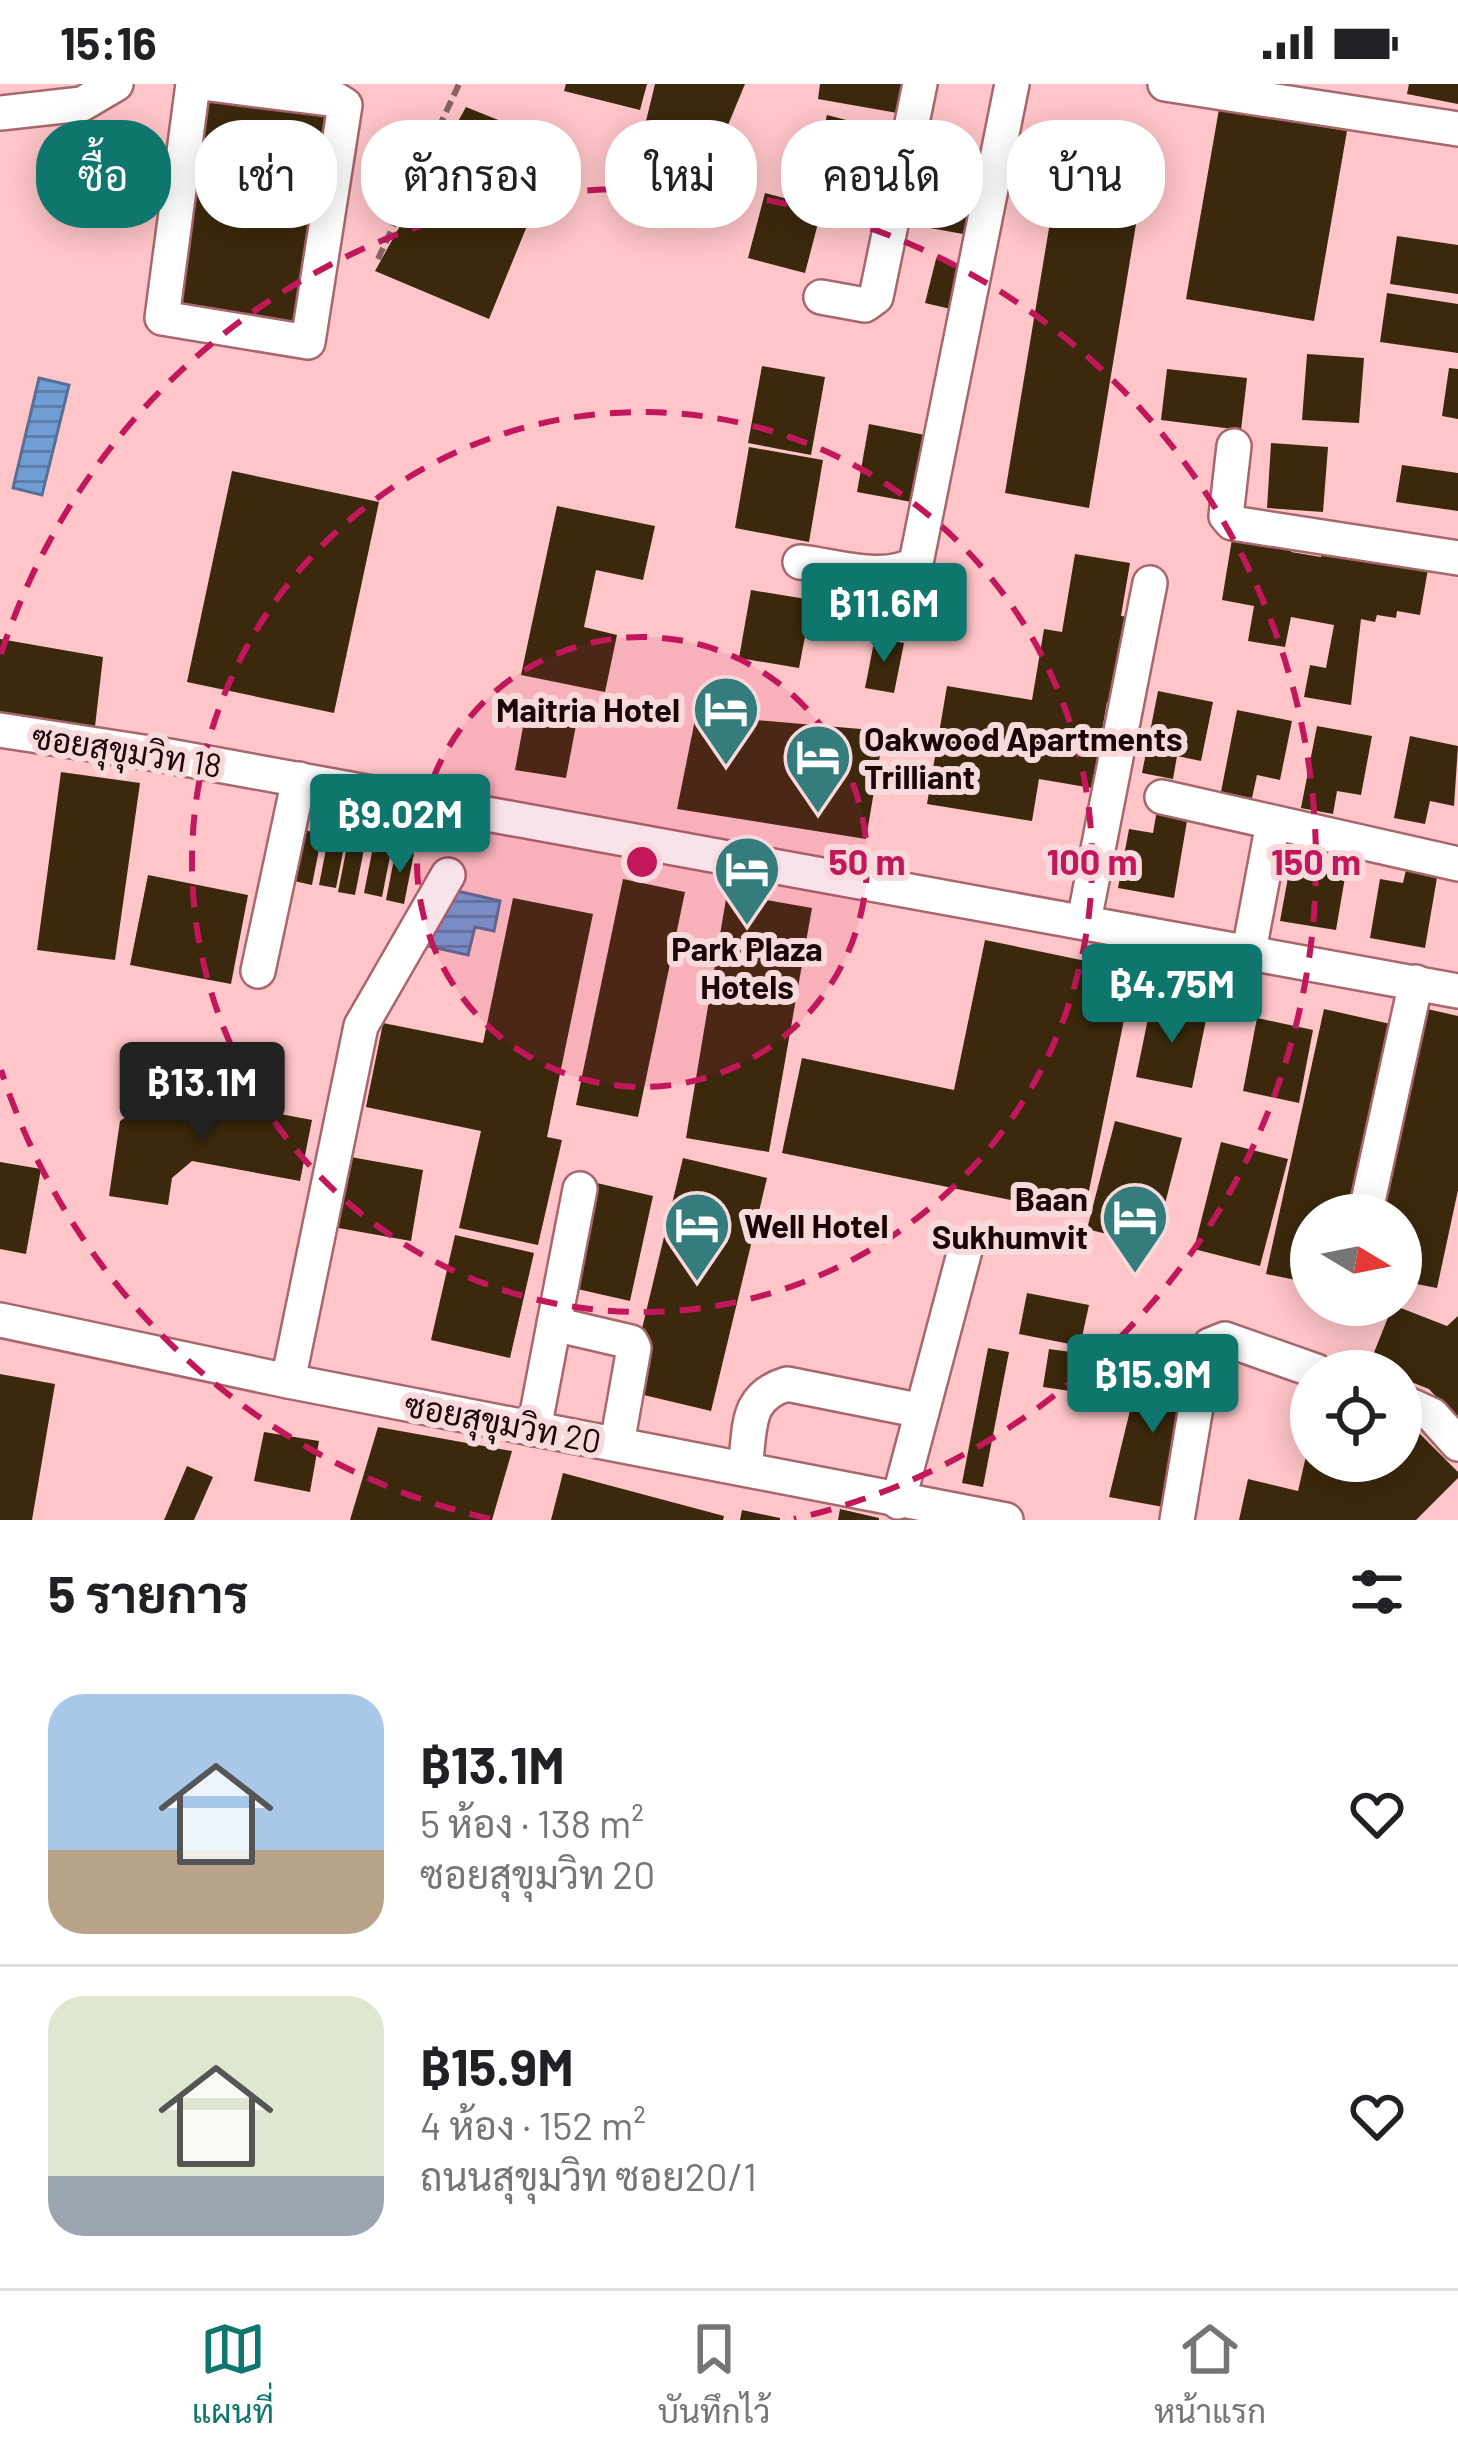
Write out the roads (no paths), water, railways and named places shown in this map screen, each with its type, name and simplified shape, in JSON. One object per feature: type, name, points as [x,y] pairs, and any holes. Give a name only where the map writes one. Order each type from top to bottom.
[{"type":"street","points":[[0,113],[82,104],[116,84]]},
{"type":"street","points":[[193,84],[162,318],[308,342],[346,105],[210,84]]},
{"type":"street","points":[[821,297],[866,305],[876,297],[920,84]]},
{"type":"street","points":[[800,562],[881,572],[904,571],[916,563],[1012,84]]},
{"type":"street","points":[[1165,84],[1458,128]]},
{"type":"street","points":[[1234,446],[1226,516],[1232,524],[1458,558]]},
{"type":"street","points":[[1084,921],[1150,583]]},
{"type":"street","name":"ซอยสุขุมวิท 18","points":[[0,730],[299,779],[1458,991]]},
{"type":"street","points":[[257,971],[299,779]]},
{"type":"street","points":[[1162,797],[1458,864]]},
{"type":"street","points":[[1249,951],[1273,823]]},
{"type":"street","points":[[288,1381],[361,1026],[448,875]]},
{"type":"street","points":[[1370,1194],[1416,982]]},
{"type":"street","points":[[534,1429],[580,1189]]},
{"type":"street","points":[[898,1502],[964,1250]]},
{"type":"street","name":"ซอยสุขุมวิท 20","points":[[0,1321],[745,1467],[828,1504],[898,1502],[1006,1520]]},
{"type":"street","points":[[554,1324],[631,1342],[634,1348],[617,1444]]},
{"type":"street","points":[[1177,1520],[1210,1345],[1225,1340],[1290,1362]]},
{"type":"street","points":[[745,1467],[755,1401],[766,1390],[787,1384],[922,1412]]},
{"type":"street","points":[[1422,1410],[1458,1444]]},
{"type":"water","points":[[39,378],[69,385],[42,495],[13,488]]},
{"type":"water","points":[[440,887],[500,901],[494,931],[475,927],[468,955],[428,946]]},
{"type":"place","name":"Maitria Hotel","points":[[726,768]]},
{"type":"place","name":"Oakwood Apartments Trilliant","points":[[818,816]]},
{"type":"place","name":"Park Plaza Hotels","points":[[747,928]]},
{"type":"place","name":"Baan Sukhumvit","points":[[1135,1276]]},
{"type":"place","name":"Well Hotel","points":[[697,1284]]}]
